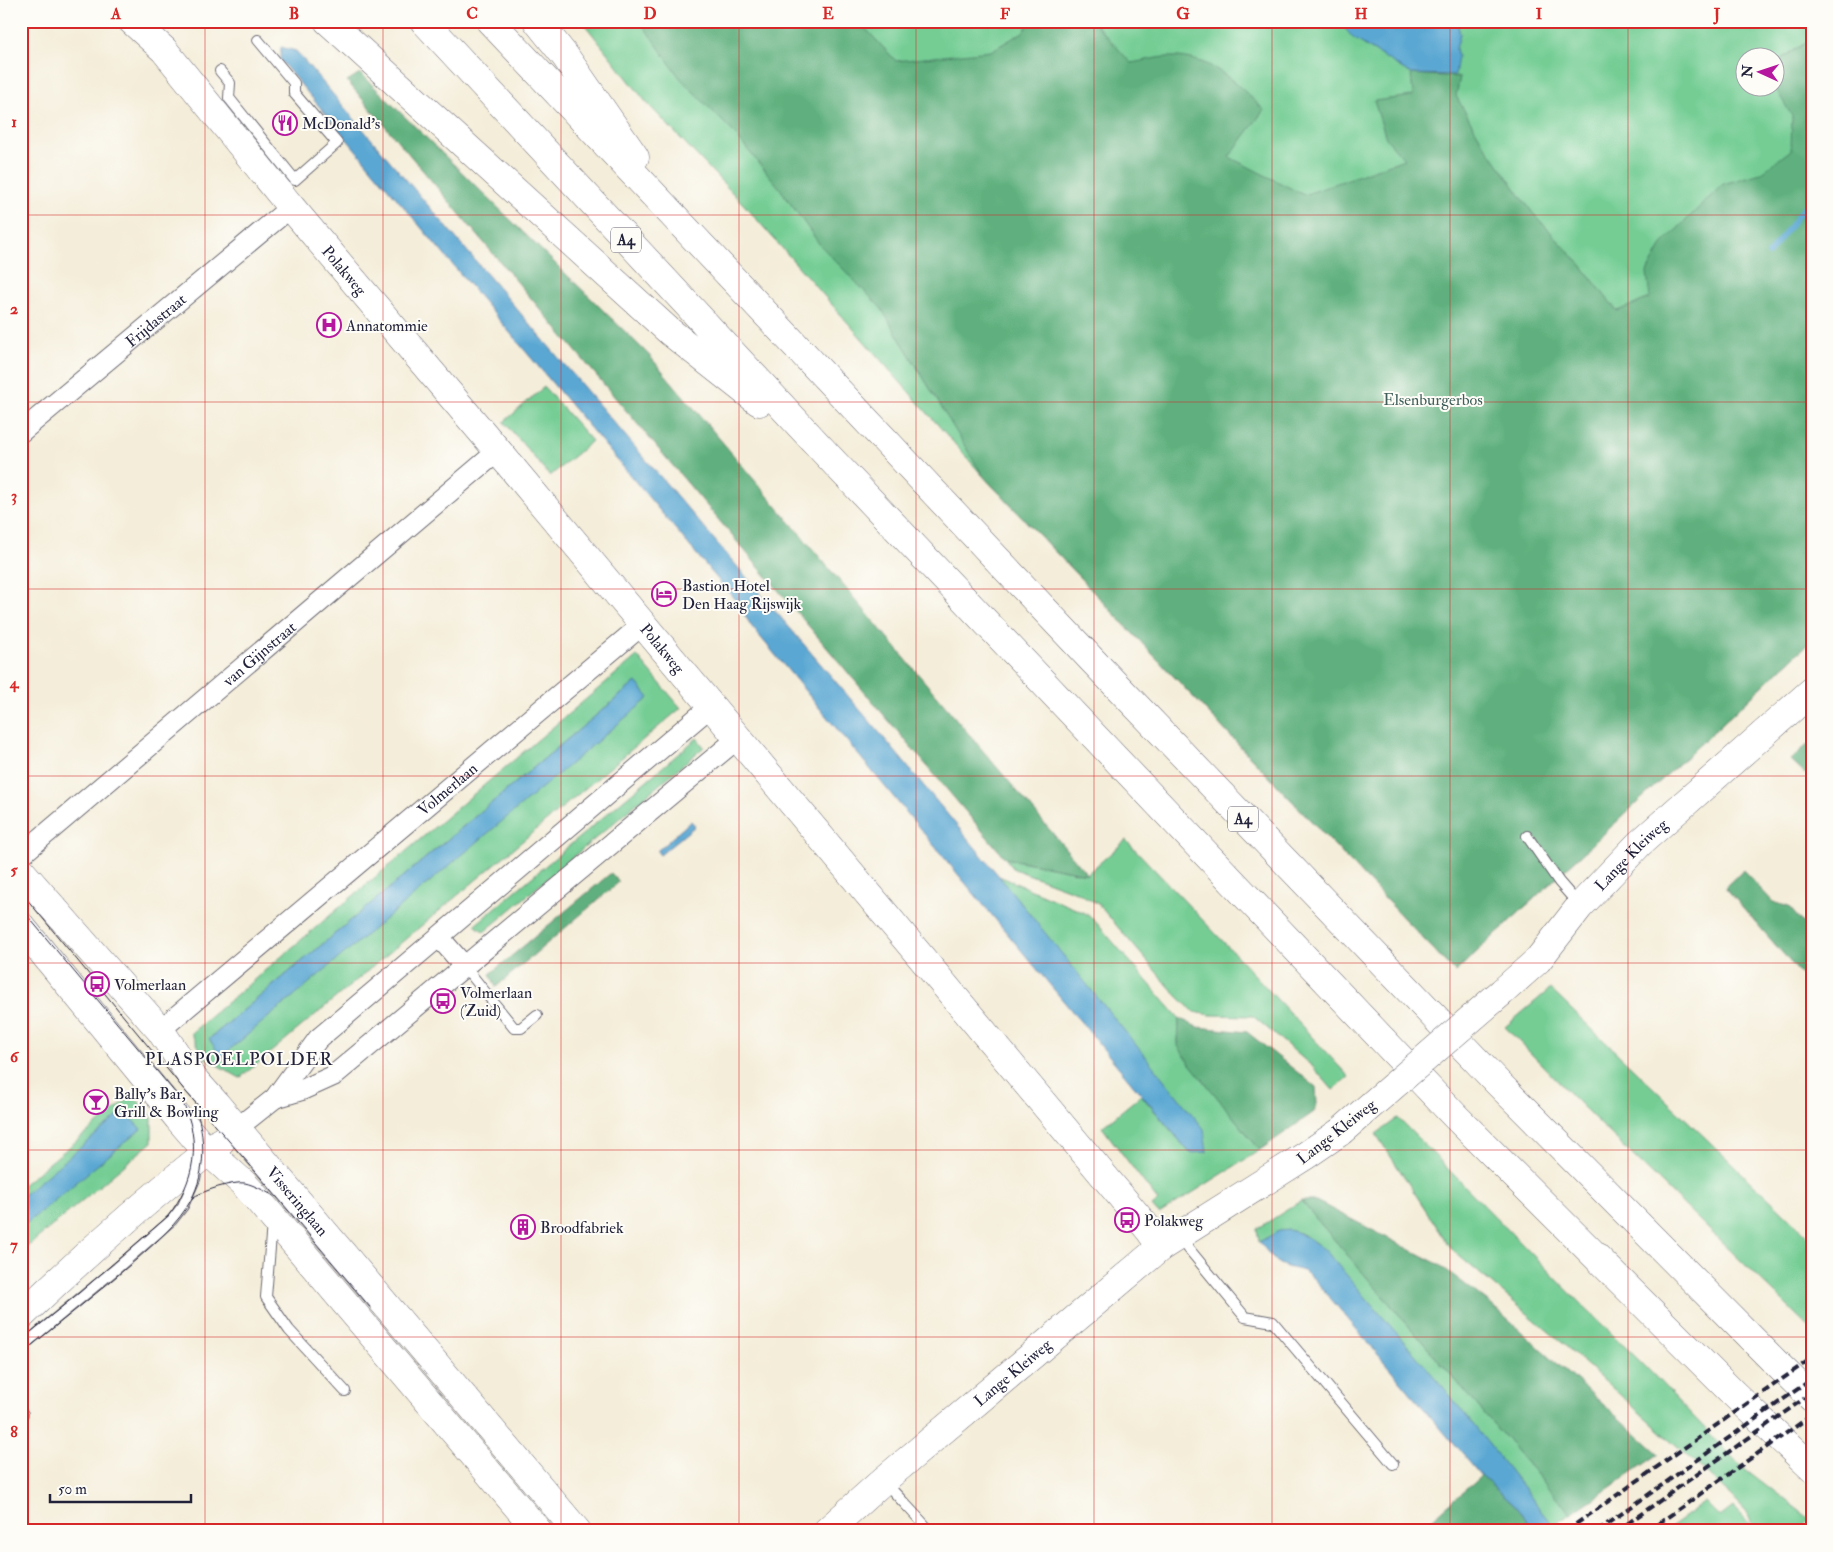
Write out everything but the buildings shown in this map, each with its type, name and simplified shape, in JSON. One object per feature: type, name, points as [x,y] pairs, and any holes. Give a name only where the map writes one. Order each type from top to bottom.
[{"type":"main road","name":"Polakweg","points":[[132,21],[164,50],[291,207],[498,451],[1137,1216],[1170,1241]]},
{"type":"main road","name":"Polakweg","points":[[158,21],[164,50]]},
{"type":"main road","name":"A4","points":[[328,21],[669,331],[829,457]]},
{"type":"main road","name":"A4","points":[[424,21],[829,457],[1456,1117],[1727,1388],[1812,1468]]},
{"type":"main road","name":"A4","points":[[490,21],[1092,661],[1369,950],[1497,1082],[1768,1356],[1812,1398]]},
{"type":"main road","name":"A4","points":[[537,21],[566,56],[686,230]]},
{"type":"main road","name":"Lange Kleiweg","points":[[826,1531],[884,1480],[1170,1241],[1340,1132],[1538,960],[1580,906],[1639,844],[1812,691]]},
{"type":"main road","name":"Visseringlaan","points":[[21,871],[160,1030],[191,1076],[577,1531]]},
{"type":"main road","name":"Visseringlaan","points":[[21,926],[161,1097],[203,1156],[244,1183],[538,1531]]},
{"type":"main road","points":[[21,1316],[60,1278],[152,1198],[236,1129]]},
{"type":"main road","points":[[21,1301],[60,1278]]},
{"type":"street","name":"Frijdastraat","points":[[21,432],[291,207]]},
{"type":"street","name":"van Gijnstraat","points":[[21,855],[498,451]]},
{"type":"street","name":"Volmerlaan","points":[[160,1030],[642,625]]},
{"type":"street","points":[[236,1129],[276,1098],[318,1039],[710,707]]},
{"type":"street","points":[[276,1098],[302,1090],[333,1076],[737,739]]},
{"type":"street","points":[[439,937],[465,967]]},
{"type":"lane","points":[[220,71],[230,84],[229,98],[295,180],[337,143],[294,93],[294,83],[258,40]]},
{"type":"lane","points":[[1527,836],[1562,886],[1580,906]]},
{"type":"lane","points":[[465,967],[514,1028],[521,1028],[537,1015]]},
{"type":"lane","points":[[21,1347],[172,1220],[183,1206],[203,1156]]},
{"type":"lane","points":[[273,1217],[266,1297],[289,1330],[345,1391]]},
{"type":"lane","points":[[1170,1241],[1245,1317],[1272,1322],[1393,1464]]},
{"type":"lane","points":[[884,1480],[930,1531]]},
{"type":"green space","name":"Elsenburgerbos","points":[[582,21],[1812,21],[1812,640],[1455,972],[983,476],[745,206],[646,102]]},
{"type":"green space","name":"Elsenburgerbos","points":[[640,21],[864,21],[863,26],[896,61],[991,51],[1023,32],[1031,21],[1093,21],[1131,63],[1164,57],[1198,61],[1222,73],[1244,90],[1264,110],[1229,157],[1304,195],[1404,159],[1386,138],[1374,101],[1413,96],[1411,74],[1460,77],[1456,96],[1483,143],[1532,212],[1581,265],[1617,311],[1650,298],[1647,272],[1663,243],[1723,184],[1761,173],[1791,150],[1792,116],[1781,98],[1786,98],[1786,55],[1812,39],[1812,640],[1455,972],[983,476],[881,308],[820,245],[778,186],[732,131],[680,78]]},
{"type":"green space","points":[[360,73],[648,354],[1087,874],[1005,858],[347,81]]},
{"type":"green space","points":[[544,387],[592,441],[550,476],[504,422]]},
{"type":"green space","points":[[637,656],[681,708],[240,1078],[205,1058],[191,1033]],"holes":[[[636,682],[642,690],[209,1039]]]},
{"type":"green space","points":[[697,738],[704,747],[484,932],[475,925]]},
{"type":"green space","points":[[1812,741],[1812,769],[1805,774],[1790,760]]},
{"type":"green space","points":[[1126,840],[1349,1077],[1333,1090],[1313,1067],[1253,1016],[1210,1015],[1194,1012],[1177,996],[1098,904],[1079,893],[1014,869],[1005,858],[1087,874]]},
{"type":"green space","points":[[1743,870],[1773,902],[1789,907],[1812,934],[1812,987],[1725,887]]},
{"type":"green space","points":[[611,873],[619,882],[496,987],[490,974]]},
{"type":"green space","points":[[999,876],[1085,913],[1094,920],[1179,1018],[1178,1042],[1184,1054],[1260,1150],[1159,1214],[1152,1206],[1158,1201],[1102,1127],[1141,1095],[1190,1153]]},
{"type":"green space","points":[[1550,989],[1812,1240],[1812,1330],[1579,1103],[1505,1027]]},
{"type":"green space","points":[[1179,1018],[1197,1027],[1247,1032],[1316,1087],[1317,1104],[1314,1112],[1260,1150],[1190,1064],[1178,1046]]},
{"type":"green space","points":[[133,1095],[152,1117],[152,1142],[21,1252],[21,1186]]},
{"type":"green space","points":[[1398,1118],[1584,1307],[1645,1366],[1739,1464],[1810,1519],[1799,1531],[1664,1531],[1705,1502],[1720,1517],[1733,1507],[1751,1526],[1752,1524],[1747,1513],[1732,1497],[1686,1454],[1560,1341],[1452,1250],[1376,1134]]},
{"type":"green space","points":[[1301,1201],[1571,1514],[1553,1525],[1325,1250],[1307,1237],[1294,1231],[1279,1233],[1259,1242],[1257,1229]]},
{"type":"green space","points":[[1301,1201],[1316,1201],[1440,1265],[1488,1302],[1659,1454],[1571,1514]]},
{"type":"green space","points":[[1481,1476],[1513,1504],[1536,1531],[1418,1531]]},
{"type":"water","points":[[1339,21],[1457,21],[1460,34],[1456,49],[1458,56],[1455,75],[1411,74],[1353,38]]},
{"type":"water","points":[[281,47],[296,51],[878,731],[999,876],[1204,1129],[1207,1152],[1190,1153],[752,627],[736,601],[280,60]]},
{"type":"water","points":[[636,682],[649,698],[221,1057],[209,1039]]},
{"type":"water","points":[[691,821],[695,826],[660,855],[657,851]]},
{"type":"water","points":[[124,1111],[141,1129],[21,1228],[21,1197]]},
{"type":"water","points":[[1289,1230],[1304,1236],[1325,1250],[1444,1388],[1553,1525],[1543,1531],[1536,1531],[1513,1504],[1481,1476],[1314,1279],[1304,1271],[1277,1263],[1259,1242],[1279,1231]]},
{"type":"waterway","points":[[1769,254],[1808,202],[1812,204]]},
{"type":"tram line","points":[[21,892],[186,1092],[370,1307]]},
{"type":"tram line","points":[[21,908],[182,1101],[192,1131],[193,1146],[193,1161],[190,1175],[177,1203],[168,1216],[21,1340]]},
{"type":"tram line","points":[[21,1354],[137,1259],[167,1232],[186,1209],[196,1189],[202,1166],[203,1142],[195,1107]]},
{"type":"tram line","points":[[192,1198],[218,1187],[240,1183],[252,1185],[274,1196]]},
{"type":"railway","points":[[1566,1531],[1812,1358]]},
{"type":"railway","points":[[1597,1531],[1812,1379]]},
{"type":"railway","points":[[1617,1531],[1812,1393]]},
{"type":"railway","points":[[1648,1531],[1812,1415]]},
{"type":"place","name":"McDonald's","points":[[285,123]]},
{"type":"place","name":"Annatommie","points":[[329,325]]},
{"type":"place","name":"Bastion Hotel Den Haag Rijswijk","points":[[664,594]]},
{"type":"place","name":"Volmerlaan","points":[[97,984]]},
{"type":"place","name":"Volmerlaan (Zuid)","points":[[443,1001]]},
{"type":"place","name":"Bally's Bar, Grill & Bowling","points":[[96,1102]]},
{"type":"place","name":"Polakweg","points":[[1127,1220]]},
{"type":"place","name":"Broodfabriek","points":[[523,1227]]},
{"type":"district","name":"PLASPOELPOLDER","points":[[239,1059]]}]
